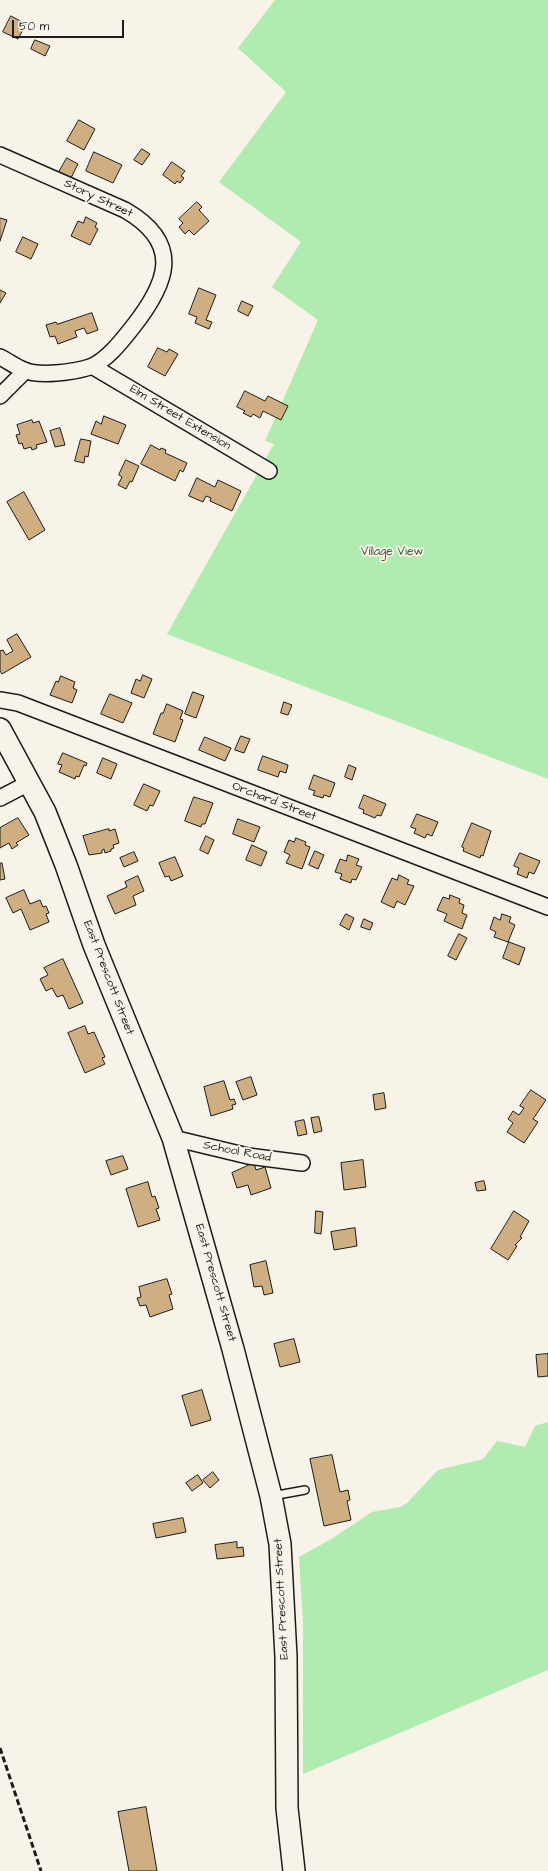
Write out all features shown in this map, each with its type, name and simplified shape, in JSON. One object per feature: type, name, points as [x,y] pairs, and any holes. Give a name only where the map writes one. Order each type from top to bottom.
[{"type":"main road","name":"East Prescott Street","points":[[0,729],[45,812],[66,865],[94,945],[173,1138],[234,1349],[271,1496],[280,1544],[283,1589],[287,1808],[294,1871]]},
{"type":"street","name":"Story Street","points":[[0,155],[125,210],[141,220],[155,234],[162,253],[164,271],[158,290],[146,310],[128,333],[107,355],[92,366]]},
{"type":"street","points":[[0,357],[24,371],[41,373],[60,372],[92,366]]},
{"type":"street","name":"Elm Street Extension","points":[[92,366],[269,471]]},
{"type":"street","points":[[0,396],[24,371]]},
{"type":"street","name":"Orchard Street","points":[[0,700],[18,703],[548,906]]},
{"type":"street","points":[[0,798],[29,783]]},
{"type":"street","name":"School Road","points":[[173,1138],[248,1156],[302,1163]]},
{"type":"lane","points":[[271,1496],[305,1490]]},
{"type":"green space","name":"Village View","points":[[275,0],[548,0],[548,779],[167,634],[274,444],[265,441],[318,320],[272,287],[301,242],[219,182],[286,92],[238,48]]},
{"type":"green space","points":[[548,1422],[548,1670],[303,1774],[303,1624],[299,1557],[333,1538],[372,1512],[400,1507],[407,1503],[438,1470],[483,1459],[497,1441],[525,1447],[535,1426]]},
{"type":"building","points":[[11,16],[26,24],[18,39],[3,32]]},
{"type":"building","points":[[35,40],[50,46],[45,56],[31,49]]},
{"type":"building","points":[[79,120],[95,129],[84,150],[67,141]]},
{"type":"building","points":[[142,149],[150,154],[142,165],[134,160]]},
{"type":"building","points":[[94,152],[122,165],[113,183],[86,171]]},
{"type":"building","points":[[67,158],[78,164],[71,178],[59,172]]},
{"type":"building","points":[[172,162],[185,171],[181,176],[184,178],[180,183],[177,181],[175,184],[163,175]]},
{"type":"building","points":[[197,202],[202,207],[199,210],[209,221],[194,235],[189,230],[185,234],[179,227],[183,223],[179,219]]},
{"type":"building","points":[[86,217],[97,223],[95,227],[98,229],[90,245],[71,236],[78,221],[83,223]]},
{"type":"building","points":[[0,218],[7,220],[0,241]]},
{"type":"building","points":[[23,237],[38,244],[31,259],[16,252]]},
{"type":"building","points":[[199,288],[216,295],[206,320],[212,322],[209,329],[195,323],[197,317],[189,314]]},
{"type":"building","points":[[0,290],[6,293],[0,303]]},
{"type":"building","points":[[242,301],[253,306],[248,316],[238,311]]},
{"type":"building","points":[[92,313],[98,330],[87,334],[84,328],[75,331],[77,337],[58,344],[55,336],[50,337],[46,325],[56,322],[57,324]]},
{"type":"building","points":[[158,348],[167,352],[169,349],[178,354],[165,376],[148,367]]},
{"type":"building","points":[[245,391],[265,401],[268,396],[288,406],[281,420],[263,411],[260,418],[253,414],[251,417],[243,413],[245,411],[237,407]]},
{"type":"building","points":[[104,416],[126,425],[118,444],[91,434],[96,421],[101,424]]},
{"type":"building","points":[[32,420],[33,423],[39,421],[47,442],[36,445],[37,448],[32,450],[31,447],[24,449],[22,443],[19,444],[16,435],[20,434],[17,425]]},
{"type":"building","points":[[60,428],[65,445],[55,447],[50,431]]},
{"type":"building","points":[[81,439],[91,441],[88,457],[85,456],[84,463],[75,461]]},
{"type":"building","points":[[151,445],[160,450],[161,448],[166,450],[165,453],[187,463],[183,472],[180,470],[175,481],[141,464]]},
{"type":"building","points":[[126,460],[139,466],[132,482],[130,481],[126,489],[118,485],[122,477],[119,475]]},
{"type":"building","points":[[197,478],[215,487],[218,480],[241,491],[232,511],[210,501],[211,498],[206,496],[203,502],[189,496]]},
{"type":"building","points":[[24,492],[45,530],[29,540],[7,502]]},
{"type":"building","points":[[17,634],[31,657],[2,674],[0,671],[0,651],[3,650],[6,655],[13,651],[7,640]]},
{"type":"building","points":[[143,675],[152,679],[144,698],[131,693],[136,679],[140,681]]},
{"type":"building","points":[[61,676],[75,682],[73,688],[77,690],[72,703],[50,695],[56,681],[58,682]]},
{"type":"building","points":[[193,692],[204,696],[196,718],[185,714]]},
{"type":"building","points":[[110,694],[132,703],[123,723],[101,714]]},
{"type":"building","points":[[284,702],[292,705],[288,715],[281,713]]},
{"type":"building","points":[[167,704],[183,711],[180,719],[183,720],[175,742],[153,734],[161,713],[163,713]]},
{"type":"building","points":[[241,736],[250,739],[244,753],[235,750]]},
{"type":"building","points":[[205,737],[231,748],[225,761],[199,750]]},
{"type":"building","points":[[63,753],[87,763],[86,766],[84,765],[79,777],[76,776],[75,779],[59,772],[62,765],[58,764]]},
{"type":"building","points":[[263,756],[288,765],[286,773],[280,771],[278,777],[258,770]]},
{"type":"building","points":[[103,758],[117,764],[111,779],[97,773]]},
{"type":"building","points":[[349,765],[356,768],[352,780],[345,777]]},
{"type":"building","points":[[314,775],[335,783],[330,797],[324,795],[323,798],[313,795],[315,791],[309,789]]},
{"type":"building","points":[[144,784],[160,791],[153,806],[150,805],[147,811],[134,805]]},
{"type":"building","points":[[364,795],[386,804],[381,816],[377,815],[375,818],[363,813],[364,810],[359,808]]},
{"type":"building","points":[[194,797],[213,803],[205,824],[202,824],[201,827],[185,821]]},
{"type":"building","points":[[417,814],[438,822],[432,836],[427,834],[425,838],[414,833],[416,829],[411,827]]},
{"type":"building","points":[[18,818],[29,835],[16,843],[18,845],[12,849],[9,843],[0,848],[0,828]]},
{"type":"building","points":[[238,819],[260,827],[254,842],[233,834]]},
{"type":"building","points":[[472,823],[491,831],[483,856],[481,855],[480,858],[463,851],[464,848],[462,847]]},
{"type":"building","points":[[109,829],[109,831],[115,829],[119,843],[113,845],[114,848],[111,849],[111,851],[105,853],[104,849],[102,850],[102,853],[89,855],[83,836]]},
{"type":"building","points":[[206,836],[214,840],[208,854],[200,850]]},
{"type":"building","points":[[296,838],[306,842],[305,845],[310,847],[302,869],[286,863],[290,855],[284,852],[289,840],[294,842]]},
{"type":"building","points":[[252,845],[267,852],[261,866],[246,860]]},
{"type":"building","points":[[315,851],[324,855],[318,869],[309,865]]},
{"type":"building","points":[[134,852],[138,861],[124,867],[120,858]]},
{"type":"building","points":[[520,853],[540,861],[534,874],[529,872],[527,878],[517,874],[519,868],[514,866]]},
{"type":"building","points":[[348,855],[359,859],[356,865],[362,867],[356,880],[352,879],[351,883],[340,879],[342,874],[335,872],[340,859],[346,861]]},
{"type":"building","points":[[175,857],[183,876],[171,881],[169,876],[165,877],[159,863]]},
{"type":"building","points":[[2,863],[5,879],[0,880],[0,864]]},
{"type":"building","points":[[399,875],[409,880],[407,884],[414,886],[405,905],[397,901],[394,908],[381,902],[392,878],[397,880]]},
{"type":"building","points":[[138,876],[144,891],[133,896],[136,905],[115,914],[107,896],[127,887],[125,882]]},
{"type":"building","points":[[24,890],[30,904],[40,900],[43,907],[46,906],[49,913],[46,914],[49,922],[30,930],[21,909],[13,913],[6,898]]},
{"type":"building","points":[[450,895],[460,899],[459,903],[464,905],[462,913],[467,915],[462,929],[444,921],[447,914],[437,910],[443,897],[449,899]]},
{"type":"building","points":[[346,914],[354,918],[349,930],[340,925]]},
{"type":"building","points":[[502,914],[511,917],[509,922],[515,925],[508,942],[494,937],[496,932],[490,929],[494,917],[500,920]]},
{"type":"building","points":[[364,919],[373,923],[370,930],[361,927]]},
{"type":"building","points":[[459,934],[467,938],[456,960],[448,956]]},
{"type":"building","points":[[509,942],[525,948],[519,965],[503,958]]},
{"type":"building","points":[[63,959],[83,1003],[69,1009],[63,995],[57,997],[52,988],[46,991],[40,979],[48,975],[44,968]]},
{"type":"building","points":[[85,1026],[88,1034],[94,1032],[105,1057],[102,1058],[105,1064],[85,1073],[68,1033]]},
{"type":"building","points":[[251,1077],[257,1095],[243,1100],[236,1082]]},
{"type":"building","points":[[224,1081],[230,1100],[234,1099],[236,1104],[232,1105],[233,1109],[211,1116],[204,1087]]},
{"type":"building","points":[[531,1090],[546,1100],[533,1119],[538,1122],[524,1143],[507,1132],[513,1123],[508,1119],[513,1111],[519,1115],[524,1108],[520,1106]]},
{"type":"building","points":[[384,1093],[386,1108],[375,1110],[373,1095]]},
{"type":"building","points":[[319,1117],[322,1131],[314,1133],[311,1118]]},
{"type":"building","points":[[304,1120],[307,1134],[298,1136],[295,1122]]},
{"type":"building","points":[[123,1156],[128,1169],[111,1175],[106,1161]]},
{"type":"building","points":[[363,1160],[366,1187],[344,1190],[341,1163]]},
{"type":"building","points":[[254,1163],[256,1170],[265,1167],[271,1188],[251,1195],[248,1185],[237,1188],[232,1173]]},
{"type":"building","points":[[484,1181],[486,1190],[477,1191],[475,1183]]},
{"type":"building","points":[[148,1182],[152,1197],[155,1196],[159,1208],[156,1209],[160,1220],[138,1227],[126,1189]]},
{"type":"building","points":[[316,1211],[323,1212],[321,1234],[315,1233]]},
{"type":"building","points":[[514,1211],[529,1221],[520,1237],[522,1238],[515,1245],[517,1246],[508,1260],[491,1249]]},
{"type":"building","points":[[355,1228],[357,1246],[334,1250],[331,1232]]},
{"type":"building","points":[[266,1261],[273,1293],[264,1295],[262,1286],[254,1287],[250,1265]]},
{"type":"building","points":[[167,1279],[172,1294],[169,1295],[173,1309],[150,1317],[146,1305],[140,1306],[137,1298],[141,1297],[139,1287]]},
{"type":"building","points":[[294,1339],[300,1362],[280,1367],[274,1344]]},
{"type":"building","points":[[548,1354],[548,1376],[538,1377],[536,1355]]},
{"type":"building","points":[[202,1390],[211,1420],[191,1426],[182,1396]]},
{"type":"building","points":[[332,1455],[340,1492],[348,1490],[350,1500],[347,1501],[351,1520],[324,1526],[310,1459]]},
{"type":"building","points":[[213,1472],[219,1480],[210,1488],[203,1480]]},
{"type":"building","points":[[198,1475],[203,1483],[192,1491],[186,1483]]},
{"type":"building","points":[[183,1518],[186,1532],[156,1538],[153,1524]]},
{"type":"building","points":[[237,1542],[237,1548],[243,1547],[244,1556],[217,1559],[215,1545]]},
{"type":"building","points":[[146,1807],[157,1871],[129,1871],[118,1812]]},
{"type":"railway","points":[[0,1748],[41,1871]]}]
